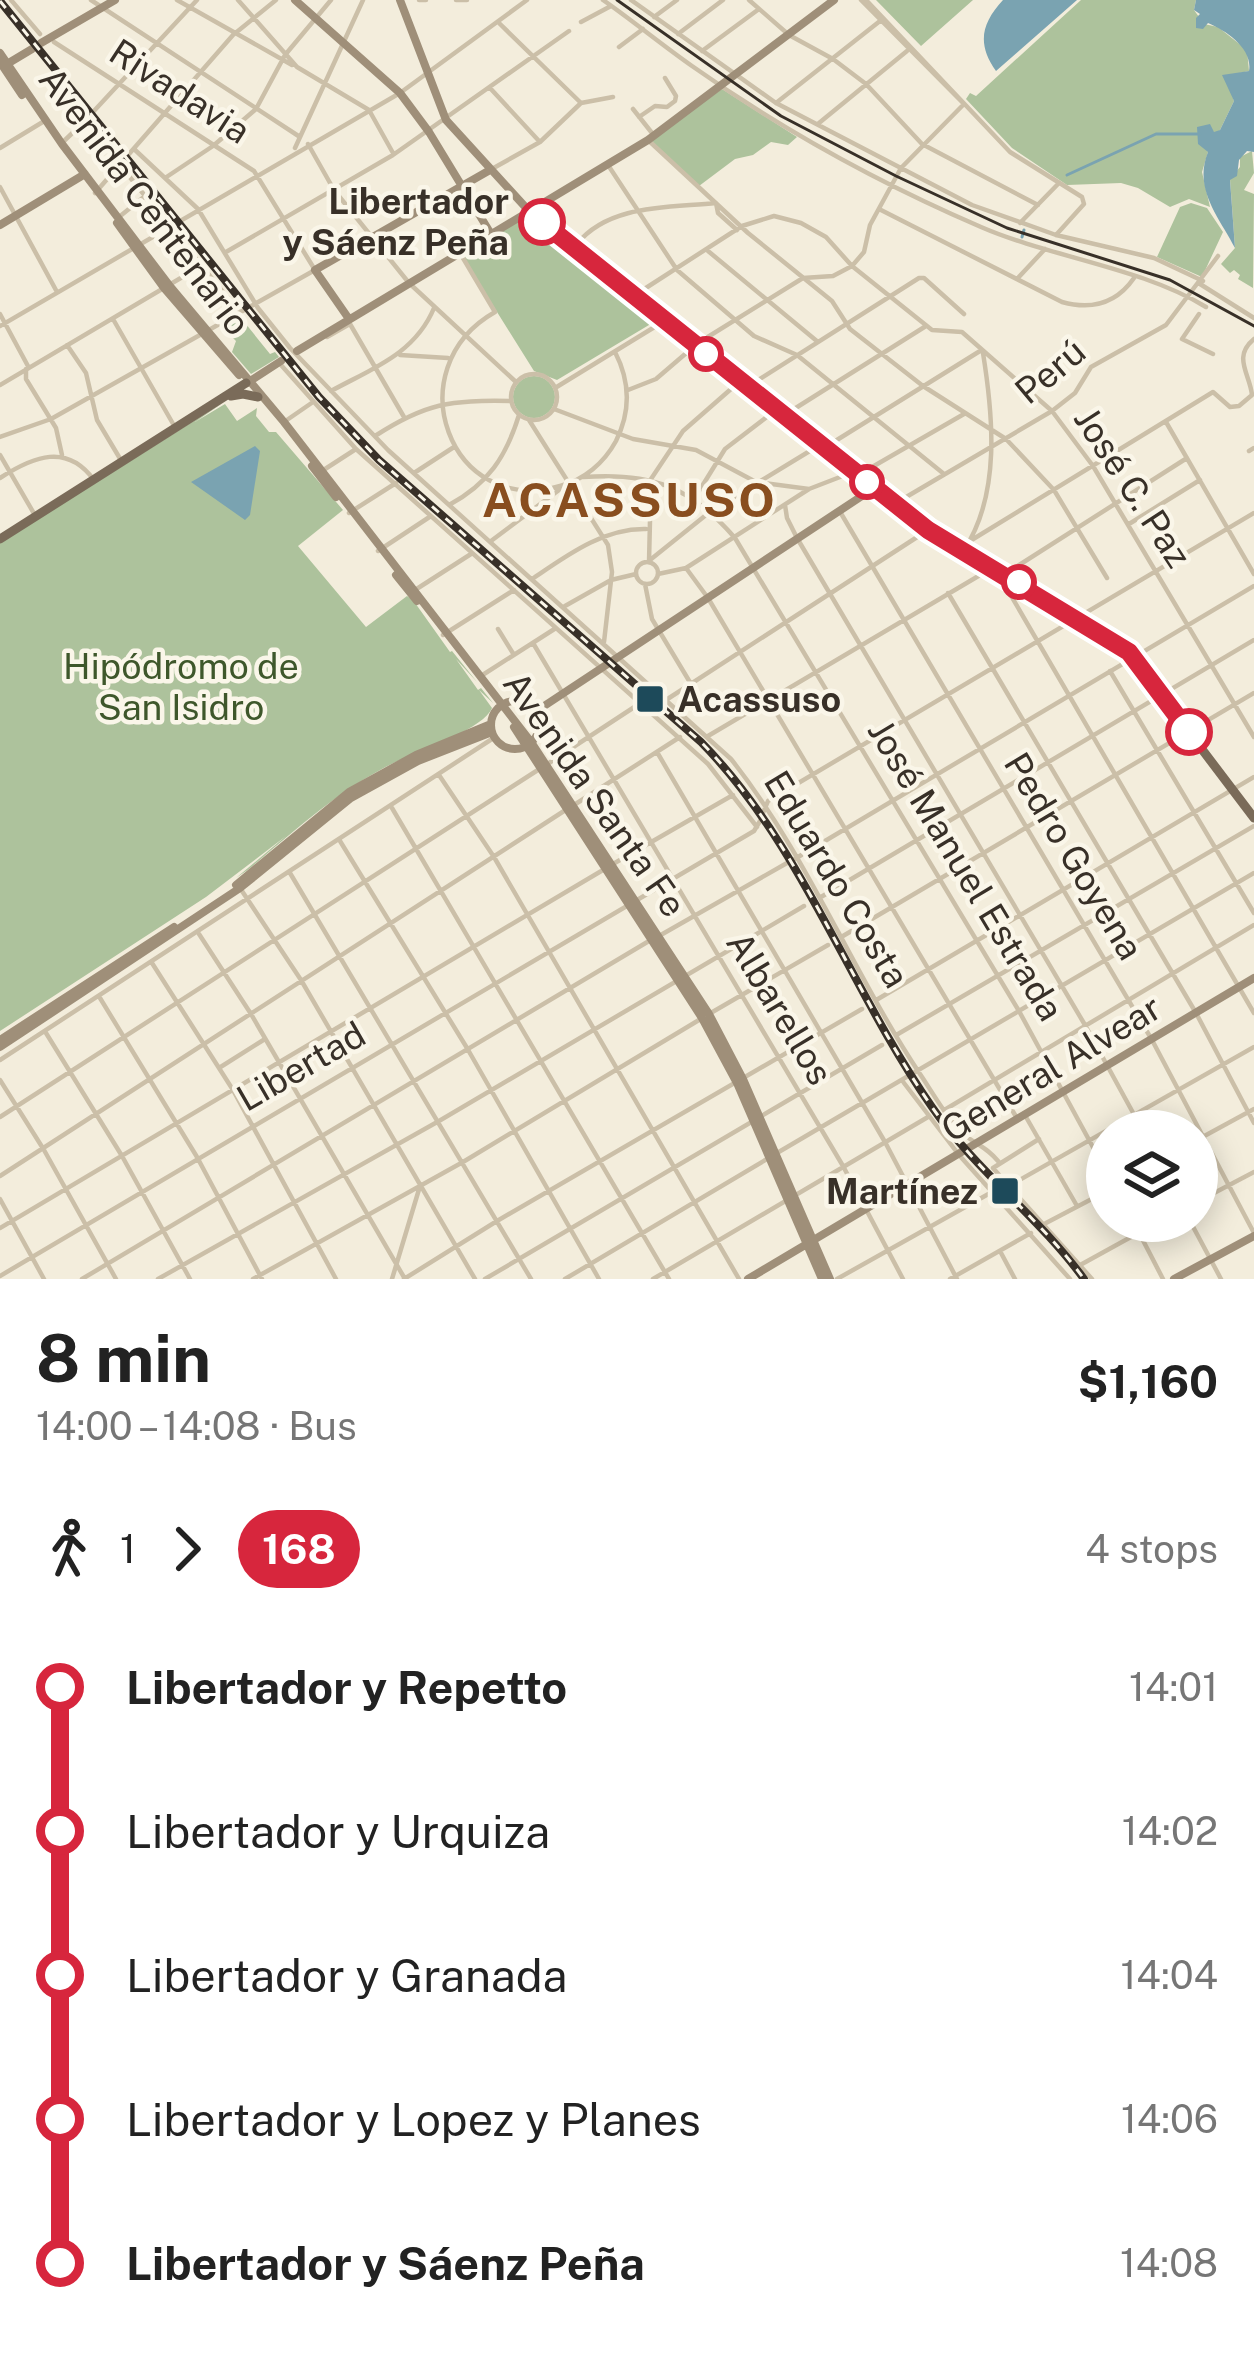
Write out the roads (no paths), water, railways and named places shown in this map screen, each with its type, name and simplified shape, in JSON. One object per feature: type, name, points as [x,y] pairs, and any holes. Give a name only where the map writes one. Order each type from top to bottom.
[{"type":"main road","points":[[41,39],[115,0]]},
{"type":"main road","points":[[295,0],[400,93],[491,234]]},
{"type":"main road","points":[[294,349],[608,165],[834,0]]},
{"type":"main road","points":[[401,1],[446,120],[529,211],[928,530],[967,545],[1134,657],[1254,822]]},
{"type":"main road","points":[[2,63],[32,49]]},
{"type":"main road","name":"Avenida Centenario","points":[[2,63],[167,286],[248,382]]},
{"type":"main road","name":"Avenida Centenario","points":[[44,122],[83,176]]},
{"type":"main road","points":[[315,270],[490,170]]},
{"type":"main road","points":[[0,225],[83,176]]},
{"type":"main road","name":"Avenida Centenario","points":[[96,192],[137,245]]},
{"type":"main road","name":"Rivadavia","points":[[315,270],[345,322]]},
{"type":"main road","points":[[180,427],[282,363]]},
{"type":"main road","points":[[0,539],[248,382]]},
{"type":"main road","name":"Avenida Santa Fe","points":[[248,382],[320,472]]},
{"type":"main road","name":"Avenida Santa Fe","points":[[248,382],[284,422],[501,705]]},
{"type":"main road","points":[[231,396],[258,398]]},
{"type":"main road","points":[[535,712],[874,488]]},
{"type":"main road","name":"Avenida Santa Fe","points":[[463,657],[529,743],[706,1016],[830,1279]]},
{"type":"main road","points":[[520,702],[535,712],[539,724],[529,743],[506,747],[493,731],[501,705],[520,702]]},
{"type":"main road","points":[[0,1043],[239,886],[349,792],[416,755],[493,731]]},
{"type":"main road","name":"General Alvear","points":[[744,1279],[1254,979]]},
{"type":"main road","points":[[1174,1279],[1254,1234]]},
{"type":"street","points":[[11,0],[41,39]]},
{"type":"street","points":[[91,0],[300,137]]},
{"type":"street","points":[[177,0],[369,110],[394,155]]},
{"type":"street","points":[[93,112],[197,0]]},
{"type":"street","points":[[238,0],[283,58]]},
{"type":"street","points":[[165,114],[233,35],[275,0]]},
{"type":"street","points":[[165,178],[256,109],[283,58],[331,0]]},
{"type":"street","points":[[292,153],[363,0]]},
{"type":"street","points":[[456,0],[467,0]]},
{"type":"street","points":[[603,0],[786,128],[892,183],[985,229],[1204,306],[1182,339],[1213,354]]},
{"type":"street","points":[[631,0],[776,103],[971,205],[1056,235],[1154,258],[1202,282],[1254,318]]},
{"type":"street","points":[[654,17],[677,0]]},
{"type":"street","points":[[678,34],[723,0]]},
{"type":"street","points":[[749,0],[789,35],[833,58],[866,84],[922,144],[1038,205]]},
{"type":"street","points":[[863,0],[1010,152],[1084,200],[1056,235]]},
{"type":"street","points":[[3,324],[400,93],[527,1]]},
{"type":"street","points":[[581,22],[611,6]]},
{"type":"street","points":[[703,51],[759,9]]},
{"type":"street","points":[[776,103],[882,20]]},
{"type":"street","points":[[498,22],[581,103]]},
{"type":"street","points":[[619,47],[643,29]]},
{"type":"street","points":[[224,253],[394,155],[568,31]]},
{"type":"street","name":"Rivadavia","points":[[54,42],[256,174],[315,270]]},
{"type":"street","points":[[816,125],[910,49]]},
{"type":"street","points":[[639,117],[675,101],[664,78]]},
{"type":"street","points":[[490,88],[540,142]]},
{"type":"street","points":[[490,170],[540,142],[581,103],[613,97]]},
{"type":"street","points":[[627,391],[663,375],[695,345],[803,278],[833,276],[852,266],[864,252],[878,209],[901,168],[964,104]]},
{"type":"street","points":[[633,110],[650,136],[716,203],[718,213],[832,301],[847,324],[882,354],[1006,439],[1054,490],[1106,578]]},
{"type":"street","name":"Eduardo Costa","points":[[165,114],[132,151],[198,209],[255,304],[374,436],[708,736],[766,804],[793,860],[820,897],[918,1071],[969,1139],[979,1143],[1010,1186],[1093,1279]]},
{"type":"street","points":[[62,143],[86,120]]},
{"type":"street","points":[[0,148],[44,122]]},
{"type":"street","points":[[308,143],[334,190],[409,284],[516,382]]},
{"type":"street","points":[[96,192],[122,163],[240,314]]},
{"type":"street","points":[[608,165],[677,270],[734,321],[764,343],[797,355],[944,474]]},
{"type":"street","points":[[1020,223],[1058,184]]},
{"type":"street","points":[[0,188],[57,292]]},
{"type":"street","points":[[119,217],[145,196]]},
{"type":"street","points":[[574,247],[594,227],[635,212],[716,203]]},
{"type":"street","points":[[878,209],[1061,302],[1085,306],[1111,300],[1134,278]]},
{"type":"street","name":"José C. Paz","points":[[740,228],[762,217],[787,217],[826,237],[852,266],[926,326],[938,332],[962,332],[1052,411],[1129,524],[1254,737]]},
{"type":"street","points":[[635,295],[740,228]]},
{"type":"street","points":[[1017,278],[1045,249]]},
{"type":"street","points":[[708,250],[818,342]]},
{"type":"street","points":[[460,252],[494,306],[493,313],[466,333],[449,358],[442,380],[441,402],[454,447],[469,465],[503,485],[536,490],[569,484]]},
{"type":"street","name":"Perú","points":[[894,503],[1052,411],[1075,393],[1091,367],[1160,329],[1202,282],[1218,256]]},
{"type":"street","points":[[0,385],[201,266]]},
{"type":"street","points":[[0,437],[51,419],[315,270]]},
{"type":"street","points":[[658,574],[650,561],[647,529],[651,479],[670,446],[708,407],[919,278],[964,314]]},
{"type":"street","points":[[331,391],[400,355],[423,330],[434,308]]},
{"type":"street","points":[[0,314],[27,369],[26,379],[51,419],[62,455]]},
{"type":"street","points":[[112,318],[180,427]]},
{"type":"street","points":[[555,388],[666,320]]},
{"type":"street","points":[[307,365],[304,351],[345,322],[404,417]]},
{"type":"street","points":[[695,498],[717,459],[744,431],[834,385],[926,326]]},
{"type":"street","points":[[967,545],[1213,392],[1231,407],[1239,406],[1252,395],[1241,362],[1247,344],[1254,339]]},
{"type":"street","points":[[68,345],[86,373],[101,428],[122,462]]},
{"type":"street","points":[[491,542],[599,464],[619,435],[627,391],[615,352]]},
{"type":"street","points":[[636,574],[639,565],[756,482],[981,352],[992,447],[987,484],[967,545]]},
{"type":"street","points":[[400,355],[449,358]]},
{"type":"street","points":[[282,363],[356,449],[642,702],[760,821],[766,804],[812,775],[1254,513]]},
{"type":"street","points":[[537,374],[555,388],[554,409],[542,419],[519,416],[510,401],[516,382],[525,375],[537,374]]},
{"type":"street","points":[[374,436],[441,402],[510,401]]},
{"type":"street","points":[[284,422],[313,402]]},
{"type":"street","points":[[554,409],[619,435],[717,459],[756,482],[809,489]]},
{"type":"street","points":[[645,584],[658,574],[686,568],[809,489],[856,473],[964,414]]},
{"type":"street","points":[[449,505],[488,478],[508,449],[519,416]]},
{"type":"street","points":[[529,420],[605,537],[611,580],[604,644]]},
{"type":"street","points":[[1166,422],[1254,574]]},
{"type":"street","points":[[414,473],[454,447]]},
{"type":"street","points":[[320,472],[356,449]]},
{"type":"street","points":[[0,455],[35,517]]},
{"type":"street","points":[[0,478],[34,460],[62,455],[81,464],[94,480]]},
{"type":"street","points":[[708,736],[948,592],[1076,527],[1186,458]]},
{"type":"street","points":[[583,477],[651,479]]},
{"type":"street","name":"José Manuel Estrada","points":[[651,479],[695,498],[711,511],[755,566],[1086,1132]]},
{"type":"street","points":[[1129,524],[1200,480]]},
{"type":"street","points":[[351,512],[396,483]]},
{"type":"street","points":[[785,505],[797,538],[1131,1110]]},
{"type":"street","name":"Pedro Goyena","points":[[839,511],[1152,1040],[1187,1110]]},
{"type":"street","points":[[380,550],[431,516]]},
{"type":"street","points":[[532,578],[605,537],[647,529]]},
{"type":"street","points":[[666,700],[928,530]]},
{"type":"street","points":[[412,591],[473,553]]},
{"type":"street","points":[[686,568],[968,1041],[1039,1139],[1077,1206]]},
{"type":"street","points":[[998,570],[1254,1013]]},
{"type":"street","points":[[563,607],[611,580],[636,574]]},
{"type":"street","points":[[636,574],[645,584],[657,630],[691,684]]},
{"type":"street","points":[[82,1279],[322,1138],[372,1102],[793,860],[1254,586]]},
{"type":"street","points":[[446,634],[514,590]]},
{"type":"street","points":[[948,592],[1196,1013],[1254,1123]]},
{"type":"street","points":[[481,676],[556,628]]},
{"type":"street","points":[[498,629],[514,655]]},
{"type":"street","points":[[820,897],[1254,640]]},
{"type":"street","name":"Albarellos","points":[[533,643],[843,1166],[903,1279]]},
{"type":"street","points":[[1111,671],[1254,913]]},
{"type":"street","points":[[843,936],[1254,693]]},
{"type":"street","points":[[0,1117],[642,702]]},
{"type":"street","points":[[0,1060],[440,775],[493,731]]},
{"type":"street","points":[[0,1176],[680,737]]},
{"type":"street","points":[[657,752],[910,1184],[954,1278],[1031,1233]]},
{"type":"street","points":[[440,775],[494,857],[717,1241],[744,1279]]},
{"type":"street","points":[[878,999],[1254,777]]},
{"type":"street","points":[[0,1228],[733,795]]},
{"type":"street","points":[[392,807],[669,1279]]},
{"type":"street","name":"Libertad","points":[[0,1276],[716,853],[760,821]]},
{"type":"street","points":[[898,1034],[1254,822]]},
{"type":"street","points":[[340,841],[446,1012],[599,1279]]},
{"type":"street","points":[[290,873],[531,1279]]},
{"type":"street","points":[[565,1279],[1254,873]]},
{"type":"street","points":[[239,886],[301,980],[475,1279]]},
{"type":"street","points":[[158,1279],[439,1121],[804,906]]},
{"type":"street","points":[[946,1109],[1254,925]]},
{"type":"street","points":[[198,932],[405,1279],[862,1009]]},
{"type":"street","points":[[100,998],[197,1157],[258,1278],[828,945]]},
{"type":"street","points":[[152,962],[233,1090],[337,1279]]},
{"type":"street","points":[[46,1034],[98,1114],[190,1279]]},
{"type":"street","points":[[219,1067],[266,1039]]},
{"type":"street","points":[[485,1279],[882,1045]]},
{"type":"street","points":[[1140,1110],[1254,1047]]},
{"type":"street","points":[[0,1080],[116,1279]]},
{"type":"street","points":[[901,1082],[958,1155],[1069,1277],[1060,1279]]},
{"type":"street","points":[[1218,1129],[1251,1111]]},
{"type":"street","points":[[653,1279],[928,1117]]},
{"type":"street","points":[[996,1164],[1039,1139]]},
{"type":"street","points":[[1010,1186],[1086,1142]]},
{"type":"street","name":"Pedro Goyena","points":[[1218,1168],[1254,1234]]},
{"type":"street","points":[[1218,1192],[1254,1172]]},
{"type":"street","points":[[392,1279],[420,1186]]},
{"type":"street","points":[[830,1279],[890,1251],[992,1192]]},
{"type":"street","points":[[0,1199],[44,1279]]},
{"type":"street","points":[[1046,1223],[1086,1202]]},
{"type":"street","points":[[1082,1264],[1120,1242]]},
{"type":"street","points":[[1143,1242],[1162,1279]]},
{"type":"street","points":[[1201,1242],[1221,1279]]},
{"type":"street","points":[[1000,1251],[1015,1279]]},
{"type":"water","points":[[1003,0],[1077,0],[996,71],[986,52],[984,34]]},
{"type":"water","points":[[1196,0],[1254,0],[1254,152],[1247,151],[1239,160],[1237,176],[1230,180],[1235,248],[1206,190],[1208,152],[1198,144],[1197,127],[1210,124],[1214,132],[1220,130],[1234,101],[1222,75],[1249,71],[1249,63],[1243,48],[1223,31],[1208,23],[1203,29],[1196,28],[1200,14],[1194,10]]},
{"type":"water","points":[[255,446],[260,451],[250,515],[245,520],[191,482]]},
{"type":"waterway","points":[[1067,175],[1156,134],[1200,134]]},
{"type":"waterway","points":[[1022,237],[1024,230]]},
{"type":"tram line","points":[[617,0],[781,116],[896,176],[1007,228],[1170,280],[1254,326]]},
{"type":"railway","points":[[0,1],[319,397],[379,460],[701,742],[737,783],[797,872],[932,1107],[1084,1279]]},
{"type":"place","name":"Libertador y Sáenz Peña","points":[[542,222]]},
{"type":"place","name":"Acassuso","points":[[650,699]]},
{"type":"place","name":"Martínez","points":[[1005,1191]]},
{"type":"district","name":"ACASSUSO","points":[[630,499]]},
{"type":"park label","name":"Hipódromo de San Isidro","points":[[181,686]]}]
